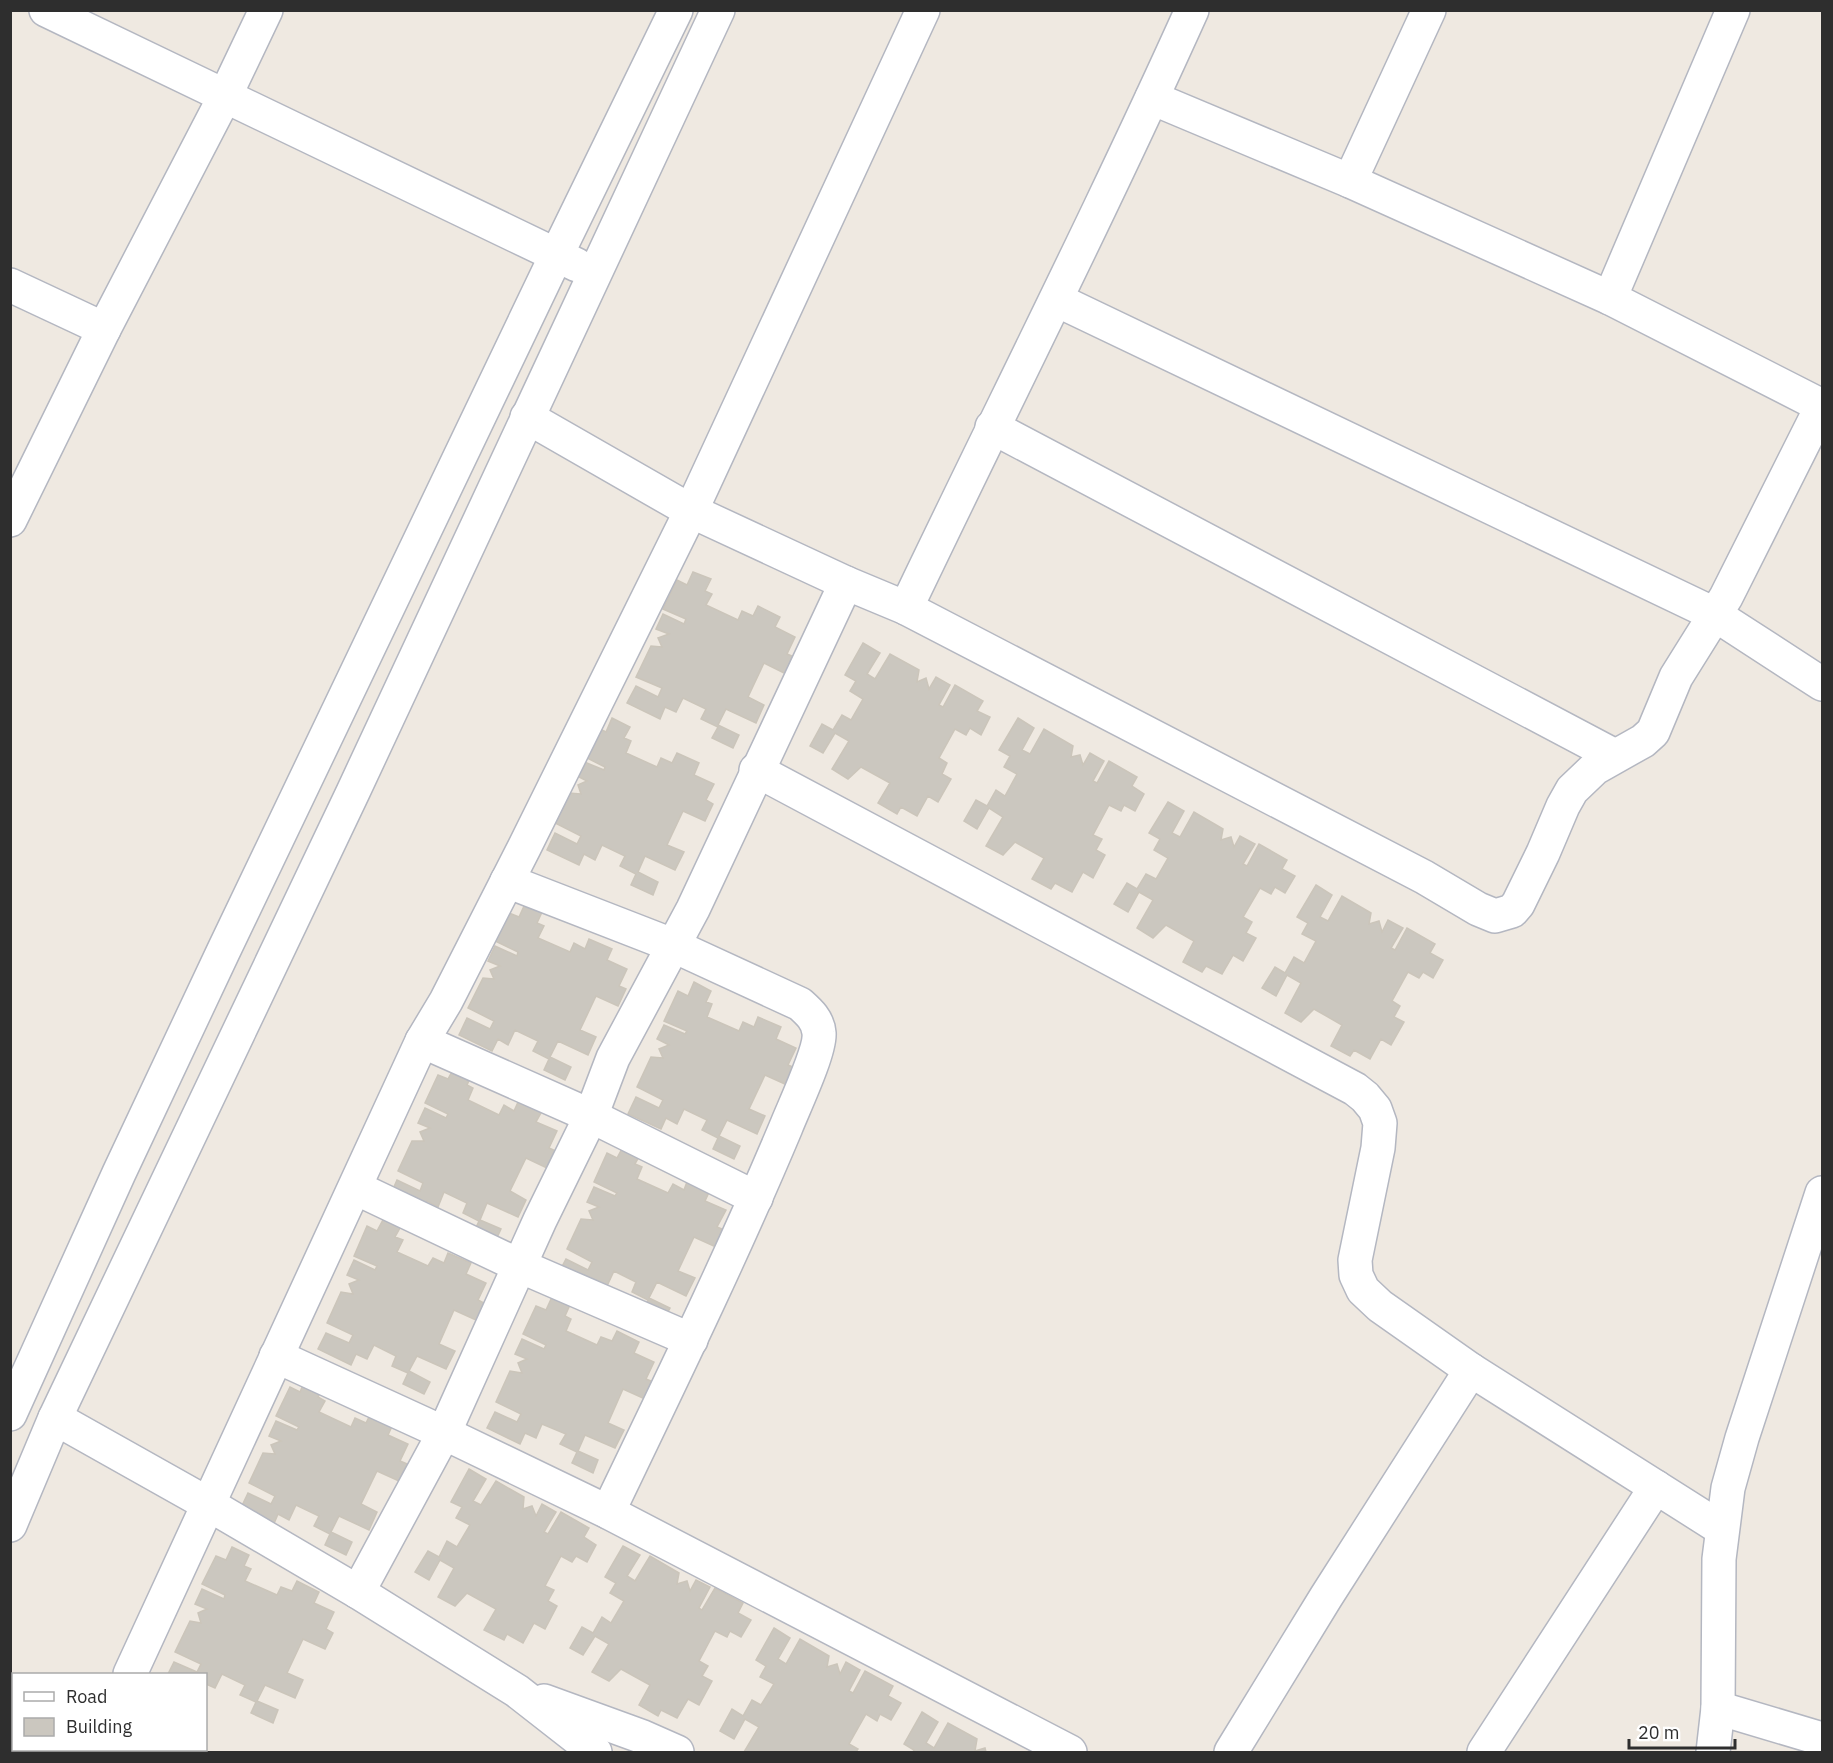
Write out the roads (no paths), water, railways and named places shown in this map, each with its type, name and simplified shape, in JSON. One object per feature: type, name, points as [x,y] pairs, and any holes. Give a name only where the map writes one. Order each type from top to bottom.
[{"type":"street","points":[[46,10],[595,273]]},
{"type":"street","points":[[10,520],[104,329],[225,96],[266,10]]},
{"type":"street","points":[[10,1414],[124,1162],[240,917],[556,255],[676,10]]},
{"type":"street","points":[[10,1525],[55,1418],[285,936],[718,10]]},
{"type":"street","points":[[130,1673],[422,1041],[446,1001],[507,881],[691,511],[923,10]]},
{"type":"street","points":[[906,608],[992,427],[1057,300],[1192,10]]},
{"type":"street","points":[[1350,180],[1430,10]]},
{"type":"street","points":[[1610,298],[1733,10]]},
{"type":"street","points":[[527,417],[691,511],[846,583],[906,608],[1495,916],[1512,910],[1518,904],[1544,853],[1572,790],[1595,768],[1643,741],[1653,732],[1676,676],[1726,597],[1822,406],[1610,298],[1350,180],[1152,98]]},
{"type":"street","points":[[10,285],[104,329]]},
{"type":"street","points":[[1057,300],[1714,614],[1822,684]]},
{"type":"street","points":[[992,427],[1615,756]]},
{"type":"street","points":[[358,1592],[444,1433],[591,1116],[613,1058],[693,909],[756,770],[846,583]]},
{"type":"street","points":[[756,770],[1365,1096],[1375,1109],[1380,1123],[1378,1148],[1355,1260],[1356,1275],[1363,1290],[1380,1306],[1471,1370],[1722,1529]]},
{"type":"street","points":[[507,881],[672,945],[800,1004],[814,1017],[819,1034],[816,1050],[756,1198],[608,1512]]},
{"type":"street","points":[[240,917],[285,936]]},
{"type":"street","points":[[422,1041],[591,1116],[756,1198]]},
{"type":"street","points":[[356,1188],[520,1266],[691,1340]]},
{"type":"street","points":[[1713,1752],[1718,1708],[1719,1559],[1728,1488],[1742,1438],[1822,1193]]},
{"type":"street","points":[[41,1347],[81,1367]]},
{"type":"street","points":[[276,1356],[608,1512],[1070,1752]]},
{"type":"street","points":[[1231,1752],[1326,1597],[1471,1370]]},
{"type":"street","points":[[55,1418],[358,1592],[517,1691],[595,1752]]},
{"type":"street","points":[[1484,1752],[1656,1487]]},
{"type":"street","points":[[517,1691],[643,1737],[677,1752]]},
{"type":"street","points":[[1718,1708],[1822,1739]]}]
